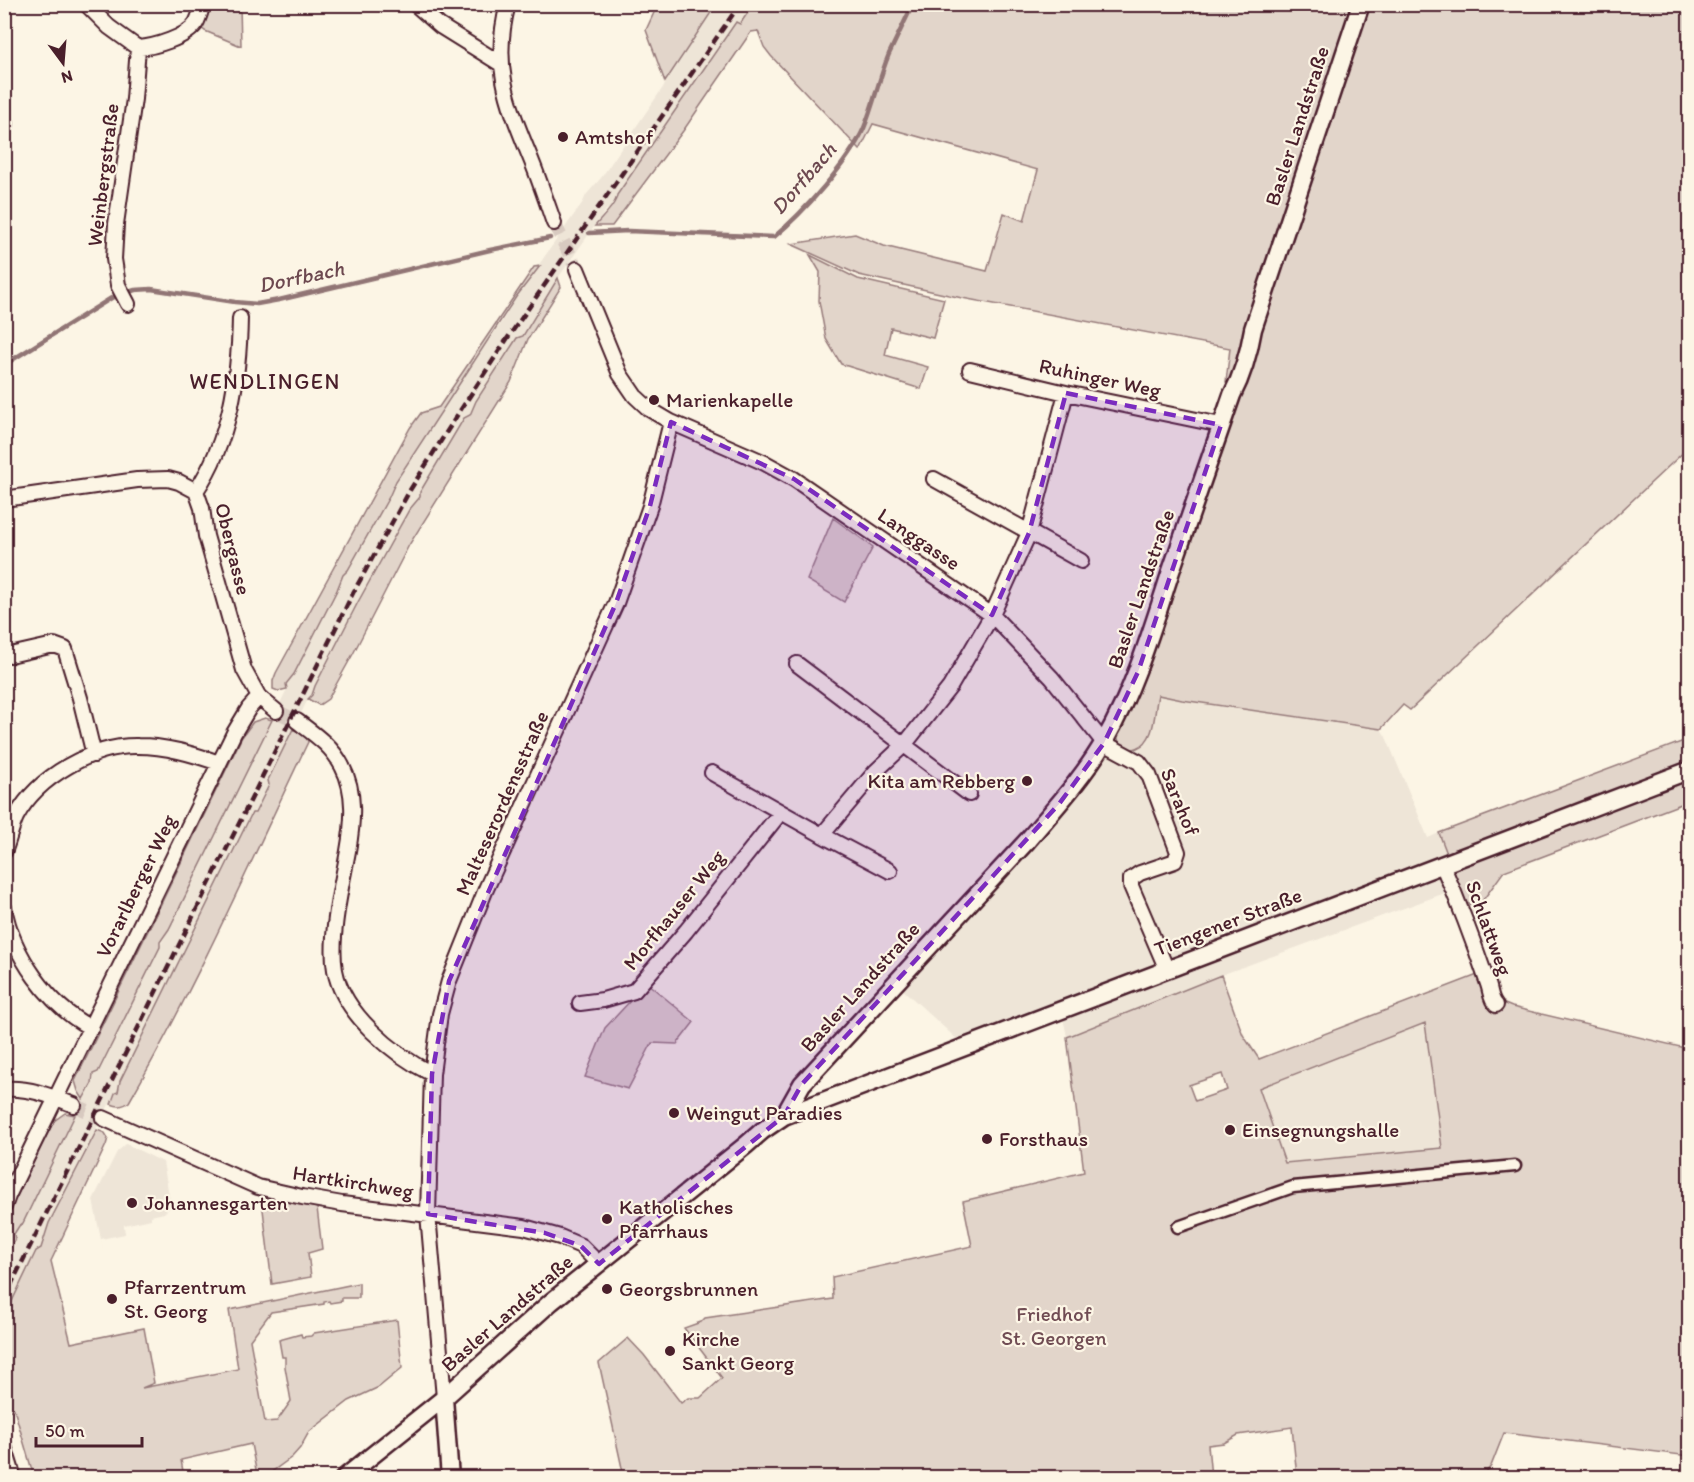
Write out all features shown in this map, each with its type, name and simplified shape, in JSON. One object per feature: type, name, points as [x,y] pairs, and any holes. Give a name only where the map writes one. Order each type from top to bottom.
[{"type":"street","points":[[86,4],[109,27],[138,48],[149,48],[184,34],[196,24],[203,4]]},
{"type":"street","points":[[415,4],[440,26],[501,64]]},
{"type":"street","points":[[508,4],[501,39],[501,64],[508,103],[554,223]]},
{"type":"street","name":"Basler Landstraße","points":[[344,1478],[444,1398],[532,1318],[762,1131],[784,1116],[802,1084],[1027,841],[1059,804],[1104,743],[1122,710],[1138,672],[1221,425],[1250,350],[1253,329],[1361,4]]},
{"type":"street","name":"Weinbergstraße","points":[[124,297],[114,259],[138,48]]},
{"type":"street","points":[[577,269],[620,374],[635,396],[649,409],[671,422]]},
{"type":"street","name":"Obergasse","points":[[240,318],[238,375],[234,395],[213,463],[196,491],[237,651],[244,670],[259,697],[276,711]]},
{"type":"street","name":"Ruhinger Weg","points":[[970,370],[1066,393],[1221,425]]},
{"type":"street","points":[[822,835],[876,771],[905,744],[950,687],[992,615],[1029,533],[1066,393]]},
{"type":"street","name":"Langgasse","points":[[671,422],[765,463],[794,479],[992,615],[1052,678],[1104,743]]},
{"type":"street","name":"Malteserordensstraße","points":[[444,1398],[428,1214],[432,1074],[440,1014],[449,981],[518,816],[616,603],[650,506],[671,422]]},
{"type":"street","points":[[4,499],[137,480],[168,479],[196,491]]},
{"type":"street","points":[[934,479],[1081,561]]},
{"type":"street","points":[[10,655],[54,645],[65,649],[94,755]]},
{"type":"street","points":[[797,663],[969,794]]},
{"type":"street","name":"Vorarlberger Weg","points":[[4,1207],[219,763],[249,708],[259,697]]},
{"type":"street","points":[[297,721],[329,747],[342,766],[351,796],[353,810],[351,830],[335,925],[334,969],[341,988],[355,1012],[390,1046],[416,1066],[432,1074]]},
{"type":"street","name":"Sarahof","points":[[1104,743],[1139,762],[1149,775],[1178,852],[1175,861],[1140,873],[1131,879],[1131,886],[1167,970]]},
{"type":"street","points":[[4,852],[16,816],[29,798],[54,775],[72,764],[120,747],[138,746],[189,753],[219,763]]},
{"type":"street","name":"Tiengener Straße","points":[[784,1116],[1689,770]]},
{"type":"street","points":[[712,773],[890,871]]},
{"type":"street","name":"Morfhauser Weg","points":[[580,1003],[603,1000],[634,991],[686,931],[781,812]]},
{"type":"street","name":"Schlattweg","points":[[1442,864],[1462,911],[1493,1002],[1496,1005]]},
{"type":"street","points":[[4,907],[13,940],[23,961],[51,996],[75,1019],[91,1028]]},
{"type":"street","points":[[4,1089],[35,1091],[74,1105]]},
{"type":"street","name":"Hartkirchweg","points":[[104,1118],[258,1187],[342,1204],[524,1227],[581,1246],[599,1264]]},
{"type":"street","points":[[1178,1227],[1293,1187],[1515,1166]]},
{"type":"street","points":[[444,1398],[450,1478]]},
{"type":"street","points":[[4,1446],[14,1478]]},
{"type":"highlighted area","points":[[1066,393],[1221,425],[1138,672],[1104,743],[1059,804],[802,1084],[784,1116],[599,1264],[581,1246],[545,1233],[428,1214],[432,1074],[449,981],[616,603],[650,506],[671,422],[794,479],[992,615],[1029,533]]},
{"type":"shaded area","points":[[716,5],[753,5],[740,24],[735,22],[617,195],[612,208],[606,210],[558,278],[523,337],[476,401],[470,415],[464,418],[420,491],[420,497],[409,510],[308,699],[268,780],[269,785],[255,813],[252,813],[120,1081],[118,1092],[115,1093],[49,1223],[41,1249],[36,1251],[5,1316],[4,1260],[15,1239],[14,1234],[23,1223],[91,1083],[93,1074],[169,929],[287,689],[286,684],[294,674],[343,575],[348,570],[396,481],[452,394],[586,195],[601,178],[664,86]]},
{"type":"shaded area","points":[[1158,695],[1381,729],[1428,838],[1439,833],[1466,902],[1478,907],[1474,915],[1479,944],[1500,1002],[1495,1014],[1488,1006],[1480,974],[1470,956],[1445,893],[1221,975],[1067,1037],[1060,1003],[960,1042],[900,987],[1117,734],[1136,749],[1147,742]]},
{"type":"shaded area","points":[[1425,1023],[1442,1148],[1284,1163],[1259,1088]]},
{"type":"shaded area","name":"Johannesgarten","points":[[126,1144],[163,1162],[171,1206],[164,1213],[151,1216],[151,1219],[124,1225],[125,1234],[101,1239],[105,1259],[93,1200],[117,1152]]},
{"type":"green space","points":[[658,4],[716,5],[665,82],[646,30]]},
{"type":"green space","points":[[203,5],[240,5],[241,46],[205,31],[196,24]]},
{"type":"green space","points":[[753,5],[1689,5],[1689,447],[1410,710],[1403,705],[1381,729],[1158,695],[1148,739],[1137,748],[1125,748],[1119,743],[1117,734],[1134,699],[1181,554],[1240,388],[1226,382],[1230,348],[962,298],[859,275],[791,244],[855,234],[884,246],[987,271],[1004,213],[1024,221],[1038,170],[873,124],[860,150],[771,56],[764,47],[758,31],[751,32],[683,131],[612,226],[595,226],[611,207],[736,22],[740,24]]},
{"type":"green space","points":[[5,67],[14,124],[9,156],[5,156]]},
{"type":"green space","points":[[810,255],[858,279],[944,299],[933,338],[891,328],[885,355],[928,367],[921,389],[841,364],[826,339],[819,301],[820,272]]},
{"type":"green space","points":[[540,266],[516,297],[396,481],[348,570],[343,575],[294,674],[286,684],[287,689],[278,691],[273,689],[276,673],[410,428],[421,413],[439,407],[534,267]]},
{"type":"green space","points":[[558,278],[561,287],[528,339],[511,382],[409,545],[328,699],[319,705],[308,699],[409,510],[420,497],[420,492],[464,418],[470,415],[476,401],[517,338],[523,336]]},
{"type":"green space","points":[[833,518],[873,547],[844,602],[807,580]]},
{"type":"green space","points":[[265,718],[272,720],[169,929],[160,942],[160,947],[98,1072],[93,1074],[92,1083],[83,1099],[75,1081],[242,737],[253,722]]},
{"type":"green space","points":[[293,729],[306,736],[308,742],[222,924],[129,1102],[120,1106],[111,1104],[115,1093],[118,1092],[120,1081],[252,813],[255,813],[269,785],[268,780]]},
{"type":"green space","points":[[1689,739],[1689,801],[1504,871],[1478,907],[1466,903],[1439,833]]},
{"type":"green space","name":"Friedhof St. Georgen","points":[[1480,974],[1487,1006],[1495,1014],[1500,1002],[1512,1007],[1689,1049],[1689,1456],[1504,1433],[1491,1466],[1482,1477],[1297,1477],[1292,1427],[1238,1435],[1224,1443],[1208,1445],[1211,1477],[624,1477],[599,1363],[628,1338],[681,1403],[688,1398],[700,1398],[722,1378],[684,1328],[701,1322],[705,1318],[833,1299],[832,1277],[972,1246],[963,1201],[1084,1172],[1067,1037],[1221,975],[1243,1035],[1259,1059]],"holes":[[[1425,1023],[1442,1148],[1285,1163],[1259,1088]],[[1222,1074],[1227,1090],[1195,1101],[1189,1085]]]},
{"type":"green space","points":[[647,983],[694,1022],[677,1044],[652,1043],[628,1089],[585,1077],[605,1028]]},
{"type":"green space","points":[[65,1113],[75,1115],[23,1223],[14,1234],[15,1239],[5,1260],[5,1220],[54,1121]]},
{"type":"green space","points":[[97,1130],[105,1133],[108,1138],[106,1145],[51,1261],[71,1343],[144,1328],[154,1383],[142,1388],[238,1369],[229,1310],[359,1283],[359,1298],[342,1298],[342,1301],[330,1303],[329,1301],[324,1304],[271,1312],[250,1340],[265,1422],[277,1421],[291,1401],[285,1357],[282,1357],[279,1340],[301,1334],[302,1337],[311,1336],[314,1333],[397,1320],[402,1368],[379,1387],[349,1401],[309,1432],[292,1457],[270,1473],[257,1475],[251,1444],[181,1460],[184,1477],[34,1477],[14,1409],[5,1412],[5,1316],[36,1251],[41,1248],[49,1223]]},
{"type":"green space","points":[[261,1193],[317,1208],[322,1249],[308,1253],[311,1277],[272,1284]]},
{"type":"waterway","name":"Dorfbach","points":[[589,233],[628,231],[774,237],[798,215],[837,171],[857,141],[868,119],[889,54],[913,4]]},
{"type":"waterway","name":"Dorfbach","points":[[4,365],[113,297],[135,290],[151,289],[257,304],[550,238]]},
{"type":"tunnel","points":[[554,223],[577,269]]},
{"type":"tunnel","points":[[276,711],[297,721]]},
{"type":"tunnel","points":[[74,1105],[103,1118]]},
{"type":"railway","points":[[4,1299],[353,593],[410,490],[507,339],[740,4]]},
{"type":"place","name":"Amtshof","points":[[563,137]]},
{"type":"place","name":"Marienkapelle","points":[[654,400]]},
{"type":"place","name":"Kita am Rebberg","points":[[1027,781]]},
{"type":"place","name":"Weingut Paradies","points":[[674,1113]]},
{"type":"place","name":"Einsegnungshalle","points":[[1230,1130]]},
{"type":"place","name":"Forsthaus","points":[[987,1139]]},
{"type":"place","name":"Johannesgarten","points":[[132,1203]]},
{"type":"place","name":"Katholisches Pfarrhaus","points":[[607,1219]]},
{"type":"place","name":"Georgsbrunnen","points":[[607,1289]]},
{"type":"place","name":"Pfarrzentrum St. Georg","points":[[112,1299]]},
{"type":"place","name":"Kirche Sankt Georg","points":[[670,1351]]},
{"type":"district","name":"WENDLINGEN","points":[[265,381]]}]
